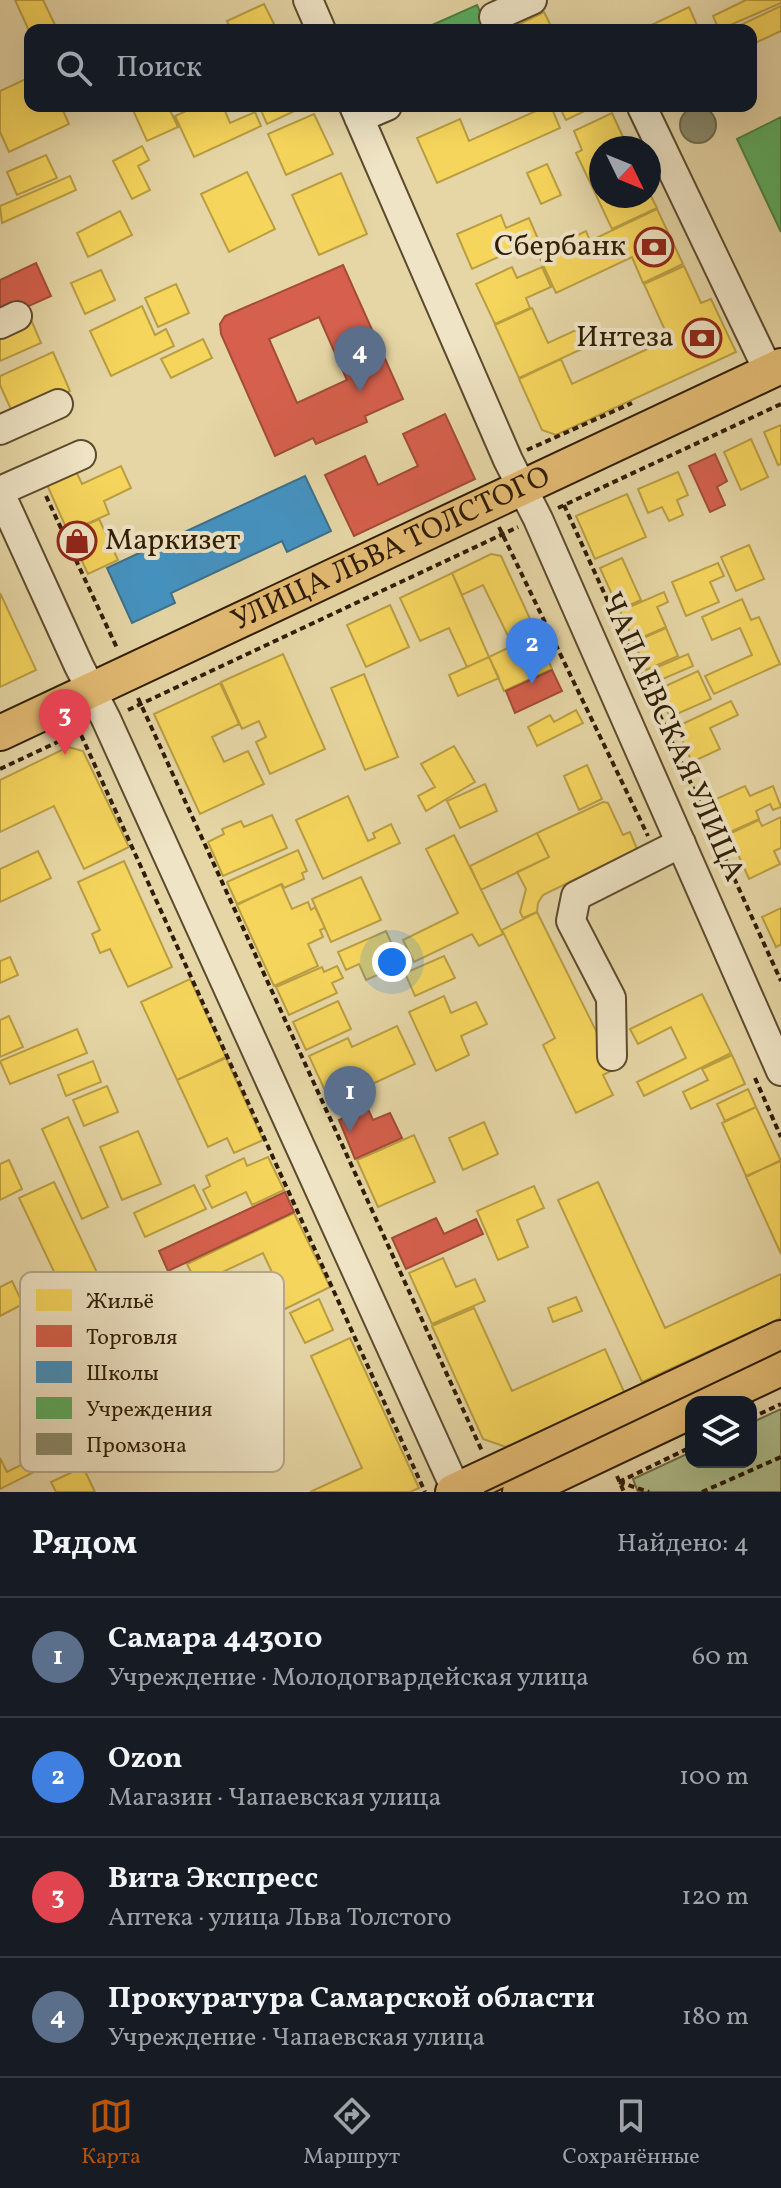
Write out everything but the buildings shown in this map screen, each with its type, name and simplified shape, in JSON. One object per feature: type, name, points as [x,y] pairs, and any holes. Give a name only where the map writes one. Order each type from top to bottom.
[{"type":"main road","name":"УЛИЦА ЛЬВА ТОЛСТОГО","points":[[0,733],[100,696],[495,519],[537,482],[775,369]]},
{"type":"main road","points":[[448,1492],[781,1338]]},
{"type":"main road","points":[[722,1396],[781,1368]]},
{"type":"main road","points":[[520,1492],[685,1414]]},
{"type":"street","points":[[308,0],[318,24]]},
{"type":"street","points":[[497,24],[494,17],[532,0]]},
{"type":"street","name":"ЧАПАЕВСКАЯ УЛИЦА","points":[[356,112],[537,482],[669,849],[781,1071]]},
{"type":"street","points":[[645,112],[775,369]]},
{"type":"street","points":[[0,430],[58,404]]},
{"type":"street","points":[[81,455],[0,492],[100,696],[448,1492]]},
{"type":"street","points":[[612,1056],[611,998],[571,921],[576,896],[669,849]]},
{"type":"path","points":[[100,696],[142,705],[495,519],[537,482],[781,404]]},
{"type":"path","points":[[36,475],[118,652]]},
{"type":"path","points":[[537,482],[781,981]]},
{"type":"path","points":[[495,519],[669,849]]},
{"type":"path","points":[[136,692],[485,1458]]},
{"type":"path","points":[[0,769],[79,732],[448,1492]]},
{"type":"path","points":[[750,1066],[781,1137]]},
{"type":"path","points":[[757,1415],[781,1404]]},
{"type":"path","points":[[619,1482],[685,1450]]},
{"type":"path","points":[[702,1492],[781,1457]]},
{"type":"path","points":[[619,1482],[624,1492]]},
{"type":"path","points":[[619,1482],[649,1492]]},
{"type":"green space","points":[[781,1409],[781,1492],[638,1492],[633,1479],[685,1455],[685,1468],[757,1468],[757,1420]]},
{"type":"tram line","points":[[485,1492],[781,1351]]},
{"type":"place","name":"Сбербанк","points":[[654,247]]},
{"type":"place","name":"Интеза","points":[[702,338]]},
{"type":"place","name":"Прокуратура Самарской области","points":[[360,392]]},
{"type":"place","name":"Маркизет","points":[[77,541]]},
{"type":"place","name":"Ozon","points":[[532,684]]},
{"type":"place","name":"Вита Экспресс","points":[[65,755]]},
{"type":"place","name":"Самара 443010","points":[[350,1132]]}]
